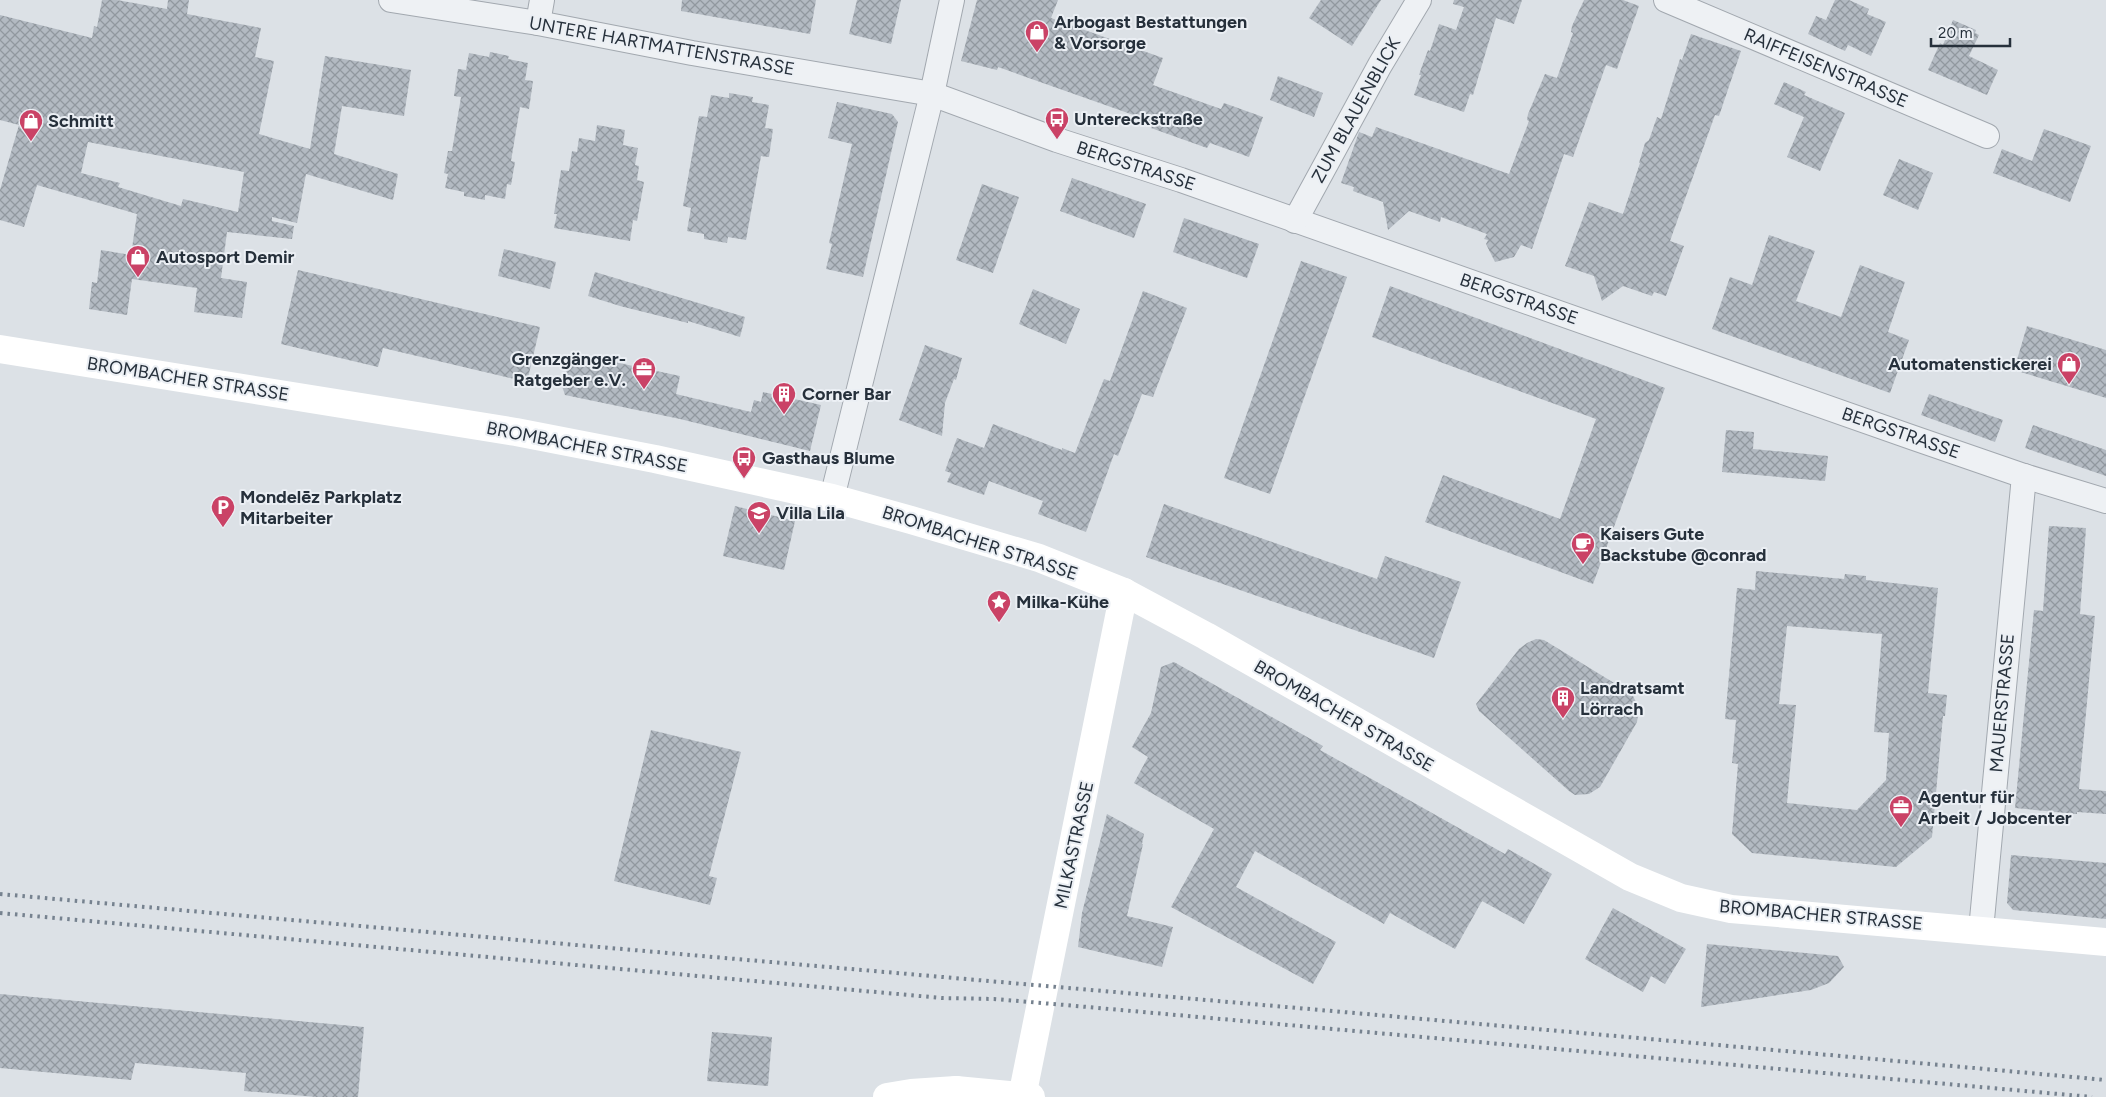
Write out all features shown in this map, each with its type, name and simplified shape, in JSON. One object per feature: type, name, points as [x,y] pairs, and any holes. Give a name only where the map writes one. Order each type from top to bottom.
[{"type":"main road","name":"BROMBACHER STRASSE","points":[[0,349],[516,432],[655,459],[832,498],[1030,555],[1124,592],[1206,636],[1630,877],[1681,898],[1731,909],[2106,942]]},
{"type":"main road","name":"MILKASTRASSE","points":[[1022,1097],[1124,592]]},
{"type":"main road","points":[[887,1097],[920,1092],[956,1090],[1031,1097]]},
{"type":"street","name":"UNTERE HARTMATTENSTRASSE","points":[[391,0],[538,23],[692,53],[932,94]]},
{"type":"street","points":[[538,23],[542,0]]},
{"type":"street","points":[[832,498],[932,94],[952,0]]},
{"type":"street","name":"ZUM BLAUENBLICK","points":[[1295,221],[1380,65],[1419,0]]},
{"type":"street","name":"RAIFFEISENSTRASSE","points":[[1666,0],[1987,136]]},
{"type":"street","name":"BERGSTRASSE","points":[[932,94],[1057,140],[1181,180],[2024,476],[2106,501]]},
{"type":"street","name":"MAUERSTRASSE","points":[[1981,930],[2024,476]]},
{"type":"building","points":[[102,0],[117,0],[167,9],[168,0],[189,0],[187,14],[261,28],[255,57],[274,61],[259,134],[310,149],[325,56],[411,70],[404,116],[342,106],[334,154],[398,174],[393,200],[306,174],[297,223],[272,217],[272,221],[294,226],[292,239],[227,232],[221,278],[247,282],[242,318],[194,312],[197,288],[132,279],[127,315],[89,309],[92,282],[97,283],[101,250],[131,255],[137,214],[37,185],[24,227],[0,220],[0,190],[19,125],[0,120],[0,15],[92,38],[94,26],[97,27]],"holes":[[[88,142],[244,172],[238,212],[183,199],[181,206],[118,187],[120,183],[81,173]]]},
{"type":"building","points":[[682,0],[816,0],[810,34],[681,11]]},
{"type":"building","points":[[857,0],[901,0],[891,44],[849,34]]},
{"type":"building","points":[[977,0],[1058,0],[1051,18],[1163,58],[1153,85],[1221,109],[1224,103],[1263,117],[1249,157],[1210,143],[1207,148],[1151,128],[1140,123],[1142,118],[998,67],[997,70],[961,61]]},
{"type":"building","points":[[1321,0],[1381,0],[1352,46],[1309,18]]},
{"type":"building","points":[[1454,0],[1522,0],[1514,24],[1496,18],[1473,95],[1470,94],[1464,112],[1414,95],[1421,75],[1419,75],[1421,69],[1428,50],[1430,51],[1439,24],[1456,30],[1464,7],[1453,4]]},
{"type":"building","points":[[1584,0],[1623,0],[1639,6],[1617,69],[1606,65],[1573,157],[1564,154],[1532,249],[1521,245],[1514,257],[1495,262],[1486,244],[1488,240],[1484,239],[1487,234],[1441,217],[1440,222],[1409,211],[1388,230],[1383,202],[1353,191],[1354,187],[1341,183],[1359,132],[1372,137],[1376,127],[1509,174],[1529,121],[1527,120],[1528,114],[1545,74],[1557,78],[1573,33],[1571,32],[1572,26]]},
{"type":"building","points":[[1835,0],[1849,0],[1869,9],[1867,14],[1886,22],[1871,56],[1848,45],[1845,51],[1808,34],[1816,16],[1826,20]]},
{"type":"building","points":[[1953,20],[1976,30],[1975,33],[1979,35],[1969,56],[1998,70],[1987,95],[1928,70],[1940,43],[1943,45]]},
{"type":"building","points":[[1691,34],[1741,51],[1719,116],[1715,115],[1670,241],[1684,246],[1666,296],[1654,292],[1652,296],[1623,286],[1602,301],[1594,276],[1565,266],[1589,202],[1623,214],[1645,143],[1649,140],[1657,117],[1661,119],[1680,59],[1682,60]]},
{"type":"building","points":[[490,52],[509,56],[508,59],[528,63],[525,80],[533,81],[529,109],[520,107],[511,161],[515,162],[511,185],[507,184],[505,199],[485,195],[485,200],[464,196],[464,192],[445,188],[448,174],[444,173],[448,151],[452,151],[461,97],[454,96],[458,69],[466,70],[469,53],[489,57]]},
{"type":"building","points":[[1278,76],[1323,93],[1314,117],[1270,100]]},
{"type":"building","points":[[1784,82],[1806,92],[1804,95],[1845,113],[1820,171],[1787,157],[1804,117],[1774,104]]},
{"type":"building","points":[[729,93],[753,97],[752,102],[769,105],[765,128],[773,129],[769,157],[761,156],[746,240],[728,237],[727,243],[704,239],[704,234],[687,231],[691,208],[683,206],[699,116],[707,117],[711,95],[729,98]]},
{"type":"building","points":[[837,102],[892,114],[898,122],[863,277],[826,269],[832,244],[829,243],[852,144],[828,138]]},
{"type":"building","points":[[597,125],[625,130],[623,145],[638,148],[635,165],[639,166],[637,180],[644,182],[637,221],[633,220],[630,241],[554,228],[557,214],[554,214],[561,170],[569,171],[572,151],[577,152],[579,138],[595,141]]},
{"type":"building","points":[[2044,129],[2091,146],[2070,202],[1993,173],[2002,149],[2032,161]]},
{"type":"building","points":[[1899,159],[1933,173],[1918,210],[1883,195]]},
{"type":"building","points":[[1072,178],[1146,204],[1134,238],[1060,211]]},
{"type":"building","points":[[982,184],[1019,197],[993,273],[956,260]]},
{"type":"building","points":[[1184,218],[1259,244],[1247,278],[1173,252]]},
{"type":"building","points":[[1769,235],[1815,251],[1796,301],[1841,317],[1860,265],[1905,282],[1888,332],[1909,340],[1890,393],[1712,329],[1730,277],[1752,285]]},
{"type":"building","points":[[504,249],[556,262],[550,289],[498,276]]},
{"type":"building","points":[[1301,261],[1347,277],[1270,494],[1224,478]]},
{"type":"building","points":[[298,270],[540,327],[527,382],[383,348],[378,367],[281,344]]},
{"type":"building","points":[[595,272],[745,317],[740,337],[688,321],[688,323],[588,296]]},
{"type":"building","points":[[1390,286],[1665,388],[1593,584],[1425,522],[1443,475],[1560,519],[1596,419],[1372,337]]},
{"type":"building","points":[[1033,289],[1080,309],[1066,344],[1019,324]]},
{"type":"building","points":[[1143,291],[1187,308],[1153,397],[1142,394],[1118,456],[1114,454],[1086,532],[1038,514],[1043,501],[989,481],[984,495],[947,482],[951,473],[945,471],[957,438],[984,448],[993,424],[1062,450],[1062,448],[1075,453],[1104,379],[1110,381]]},
{"type":"building","points":[[2027,326],[2106,350],[2106,398],[2014,370]]},
{"type":"building","points":[[925,345],[962,358],[956,380],[954,379],[945,403],[942,436],[899,420]]},
{"type":"building","points":[[572,353],[680,376],[676,394],[751,412],[754,400],[761,402],[763,392],[821,405],[810,451],[680,419],[565,395],[562,386]]},
{"type":"building","points":[[1929,394],[2003,420],[1995,442],[1921,415]]},
{"type":"building","points":[[2033,425],[2106,450],[2106,476],[2025,448]]},
{"type":"building","points":[[1726,430],[1754,432],[1753,449],[1828,456],[1825,481],[1722,472]]},
{"type":"building","points":[[1164,504],[1377,579],[1385,556],[1461,582],[1434,658],[1146,557]]},
{"type":"building","points":[[735,506],[795,521],[784,570],[723,556]]},
{"type":"building","points":[[2049,526],[2086,528],[2080,614],[2095,616],[2079,789],[2106,791],[2106,814],[2077,812],[2077,814],[2015,808],[2034,610],[2043,611]]},
{"type":"building","points":[[1756,571],[1844,579],[1845,574],[1866,576],[1866,580],[1938,588],[1928,693],[1947,695],[1945,716],[1943,716],[1932,837],[1896,867],[1752,853],[1732,834],[1738,764],[1732,763],[1736,720],[1725,719],[1737,588],[1755,590]],"holes":[[[1787,626],[1882,634],[1874,732],[1889,733],[1886,780],[1857,810],[1787,803],[1796,705],[1779,704]]]},
{"type":"building","name":"Landratsamt Lörrach","points":[[1536,639],[1544,640],[1632,694],[1639,708],[1637,722],[1600,787],[1589,794],[1575,795],[1569,791],[1479,711],[1476,704],[1519,649]]},
{"type":"building","points":[[1174,662],[1323,746],[1320,750],[1505,854],[1508,849],[1552,874],[1524,924],[1482,901],[1455,949],[1390,913],[1384,924],[1255,851],[1236,887],[1336,942],[1313,984],[1171,907],[1214,829],[1134,783],[1148,757],[1132,747],[1151,713],[1161,667]]},
{"type":"building","points":[[651,730],[741,752],[709,876],[717,878],[710,905],[614,881]]},
{"type":"building","points":[[1107,814],[1144,834],[1127,916],[1173,927],[1162,967],[1078,947],[1082,913]]},
{"type":"building","points":[[2011,855],[2106,863],[2106,919],[2013,910],[2007,903]]},
{"type":"building","points":[[1613,908],[1686,949],[1665,984],[1651,976],[1643,992],[1585,959]]},
{"type":"building","points":[[1707,944],[1838,956],[1844,967],[1829,983],[1811,990],[1701,1007]]},
{"type":"building","points":[[0,994],[364,1027],[358,1097],[317,1097],[244,1091],[246,1073],[135,1063],[131,1080],[0,1068]]},
{"type":"building","points":[[712,1032],[772,1037],[768,1086],[707,1081]]},
{"type":"railway","points":[[0,894],[2106,1080]]},
{"type":"railway","points":[[0,913],[942,998],[994,999],[1065,1005],[2092,1097]]},
{"type":"place","name":"Arbogast Bestattungen & Vorsorge","points":[[1037,53]]},
{"type":"place","name":"Untereckstraße","points":[[1057,140]]},
{"type":"place","name":"Schmitt","points":[[31,142]]},
{"type":"place","name":"Autosport Demir","points":[[138,278]]},
{"type":"place","name":"Automatenstickerei","points":[[2069,385]]},
{"type":"place","name":"Grenzgänger- Ratgeber e.V.","points":[[644,390]]},
{"type":"place","name":"Corner Bar","points":[[784,415]]},
{"type":"place","name":"Gasthaus Blume","points":[[744,479]]},
{"type":"place","name":"Mondelēz Parkplatz Mitarbeiter","points":[[223,528]]},
{"type":"place","name":"Villa Lila","points":[[759,534]]},
{"type":"place","name":"Kaisers Gute Backstube @conrad","points":[[1583,565]]},
{"type":"place","name":"Milka-Kühe","points":[[999,623]]},
{"type":"place","name":"Landratsamt Lörrach","points":[[1563,719]]},
{"type":"place","name":"Agentur für Arbeit / Jobcenter","points":[[1901,828]]}]
